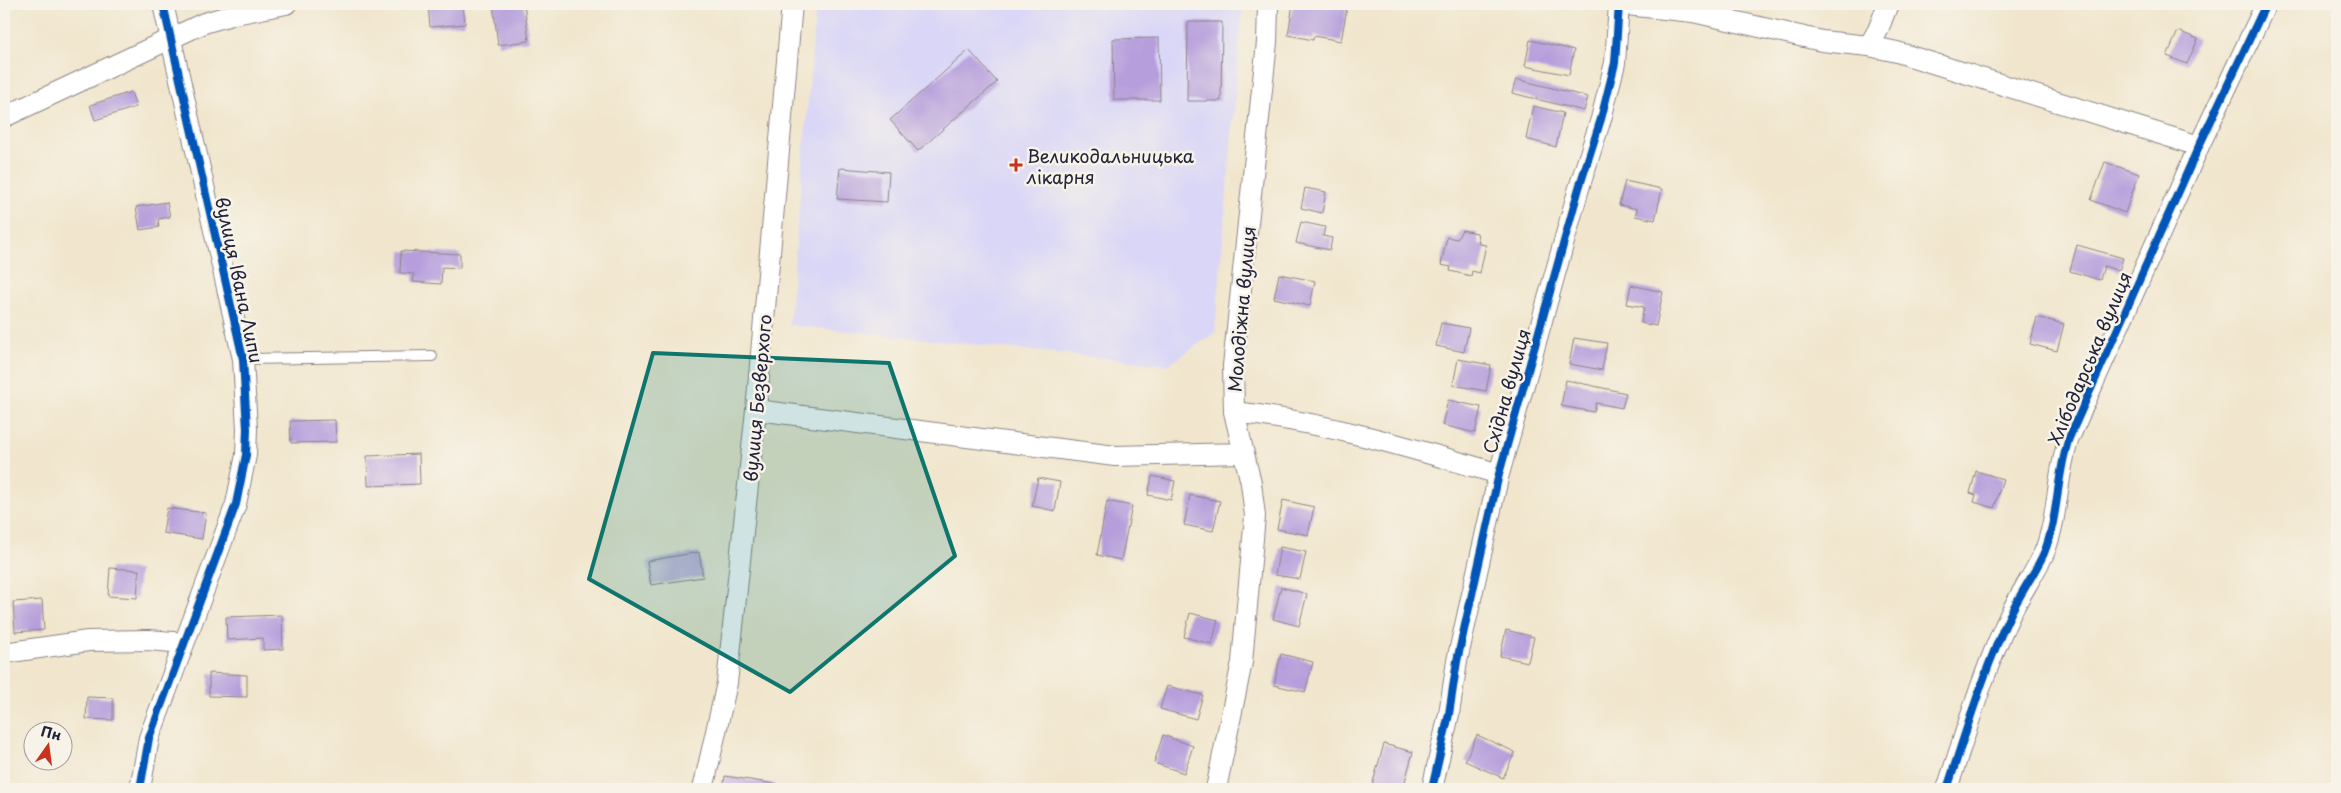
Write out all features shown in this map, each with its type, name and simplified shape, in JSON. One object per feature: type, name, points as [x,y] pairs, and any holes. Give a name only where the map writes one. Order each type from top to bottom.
[{"type":"street","name":"вулиця Івана Липи","points":[[140,789],[148,738],[227,529],[242,477],[247,429],[243,359],[163,4]]},
{"type":"street","points":[[4,117],[204,23],[235,14],[286,4]]},
{"type":"street","name":"вулиця Безверхого","points":[[703,789],[727,682],[756,410],[792,4]]},
{"type":"street","name":"Молодіжна вулиця","points":[[1216,789],[1239,680],[1255,516],[1251,483],[1234,412],[1233,366],[1267,42],[1268,4]]},
{"type":"street","points":[[1618,4],[1693,12],[1822,41],[1869,46],[1946,66],[2009,88],[2199,146]]},
{"type":"street","name":"Східна вулиця","points":[[1432,789],[1449,714],[1457,661],[1499,474],[1579,188],[1601,119],[1614,63],[1618,4]]},
{"type":"street","points":[[1869,46],[1878,30],[1888,4]]},
{"type":"street","name":"Хлібодарська вулиця","points":[[1947,789],[2009,616],[2043,554],[2054,520],[2062,459],[2070,438],[2199,146],[2266,4]]},
{"type":"street","points":[[756,410],[1115,456],[1243,453]]},
{"type":"street","points":[[1234,412],[1308,422],[1421,450],[1499,474]]},
{"type":"street","points":[[4,653],[88,641],[149,640],[184,643]]},
{"type":"lane","points":[[243,359],[432,356]]},
{"type":"highlighted area","points":[[653,353],[889,363],[955,556],[790,692],[589,579]]},
{"type":"shaded area","name":"Великодальницька лікарня","points":[[816,4],[1243,4],[1215,333],[1168,365],[789,325]]},
{"type":"building","points":[[463,4],[465,24],[430,27],[428,5]]},
{"type":"building","points":[[493,4],[524,4],[529,41],[498,45]]},
{"type":"building","points":[[1293,4],[1320,4],[1347,8],[1341,41],[1314,36],[1313,40],[1288,35]]},
{"type":"building","points":[[1188,22],[1222,22],[1221,101],[1187,101]]},
{"type":"building","points":[[2178,31],[2198,39],[2187,64],[2167,56]]},
{"type":"building","points":[[1159,38],[1160,100],[1114,100],[1113,39]]},
{"type":"building","points":[[1530,40],[1574,50],[1569,75],[1525,66]]},
{"type":"building","points":[[969,50],[997,82],[918,151],[890,120]]},
{"type":"building","points":[[1516,79],[1588,97],[1584,111],[1512,93]]},
{"type":"building","points":[[131,92],[136,107],[95,120],[90,105]]},
{"type":"building","points":[[1533,106],[1563,113],[1556,147],[1526,139]]},
{"type":"building","points":[[2105,162],[2139,174],[2125,213],[2091,200]]},
{"type":"building","points":[[840,168],[889,172],[887,202],[837,199]]},
{"type":"building","points":[[1625,181],[1662,189],[1655,220],[1635,216],[1637,209],[1619,205]]},
{"type":"building","points":[[1305,188],[1326,192],[1322,213],[1301,208]]},
{"type":"building","points":[[167,202],[170,217],[158,219],[159,227],[140,230],[136,207]]},
{"type":"building","points":[[1301,222],[1325,227],[1323,236],[1332,238],[1330,250],[1296,243]]},
{"type":"building","points":[[1462,230],[1477,233],[1479,244],[1486,245],[1480,273],[1472,271],[1471,276],[1450,271],[1451,267],[1441,265],[1447,237],[1457,239]]},
{"type":"building","points":[[2077,245],[2123,258],[2119,271],[2104,266],[2100,280],[2070,271]]},
{"type":"building","points":[[401,251],[460,254],[460,268],[442,267],[441,284],[413,282],[414,274],[400,273]]},
{"type":"building","points":[[1279,274],[1315,281],[1310,306],[1274,298]]},
{"type":"building","points":[[1631,285],[1663,292],[1656,326],[1641,323],[1644,307],[1627,304]]},
{"type":"building","points":[[2037,317],[2064,324],[2057,351],[2030,344]]},
{"type":"building","points":[[1441,323],[1469,328],[1464,352],[1436,346]]},
{"type":"building","points":[[1574,338],[1607,343],[1602,370],[1569,364]]},
{"type":"building","points":[[1458,359],[1491,365],[1486,391],[1453,385]]},
{"type":"building","points":[[1566,380],[1626,393],[1622,408],[1596,403],[1594,412],[1561,406]]},
{"type":"building","points":[[1448,400],[1481,407],[1475,433],[1442,425]]},
{"type":"building","points":[[335,420],[336,442],[291,443],[290,421]]},
{"type":"building","points":[[419,454],[420,484],[368,486],[367,456]]},
{"type":"building","points":[[1976,471],[2003,479],[1994,508],[1974,502],[1976,495],[1970,493]]},
{"type":"building","points":[[1152,476],[1175,481],[1171,500],[1148,495]]},
{"type":"building","points":[[1038,478],[1060,482],[1055,511],[1032,506]]},
{"type":"building","points":[[1190,495],[1220,501],[1213,531],[1184,525]]},
{"type":"building","points":[[1283,500],[1314,507],[1308,535],[1277,529]]},
{"type":"building","points":[[1107,501],[1132,506],[1121,560],[1097,555]]},
{"type":"building","points":[[167,508],[206,513],[202,539],[163,533]]},
{"type":"building","points":[[1280,547],[1306,552],[1300,579],[1275,575]]},
{"type":"building","points":[[699,552],[703,577],[651,585],[647,561]]},
{"type":"building","points":[[110,568],[139,570],[137,598],[108,596]]},
{"type":"building","points":[[1281,587],[1307,594],[1299,626],[1273,619]]},
{"type":"building","points":[[42,600],[44,630],[15,632],[13,602]]},
{"type":"building","points":[[1190,613],[1218,620],[1212,644],[1184,637]]},
{"type":"building","points":[[282,615],[283,649],[263,650],[263,638],[227,640],[226,617]]},
{"type":"building","points":[[1506,630],[1534,637],[1528,662],[1500,656]]},
{"type":"building","points":[[1281,654],[1313,662],[1305,692],[1274,685]]},
{"type":"building","points":[[209,673],[247,675],[247,697],[209,696]]},
{"type":"building","points":[[1167,686],[1203,695],[1196,719],[1160,709]]},
{"type":"building","points":[[87,697],[113,698],[113,720],[86,719]]},
{"type":"building","points":[[1163,735],[1193,746],[1184,773],[1154,763]]},
{"type":"building","points":[[1477,735],[1515,752],[1503,778],[1465,761]]},
{"type":"building","points":[[1384,744],[1413,752],[1403,789],[1371,789]]},
{"type":"building","points":[[725,776],[775,784],[774,789],[723,789]]},
{"type":"cycle path","points":[[140,789],[149,738],[236,504],[246,455],[247,429],[243,359],[163,4]]},
{"type":"cycle path","points":[[1432,789],[1449,714],[1457,661],[1499,474],[1579,188],[1601,119],[1615,63],[1619,4]]},
{"type":"cycle path","points":[[1947,789],[1991,659],[2013,609],[2036,569],[2049,539],[2069,438],[2199,146],[2266,4]]},
{"type":"place","name":"Великодальницька лікарня","points":[[1016,165]]}]
